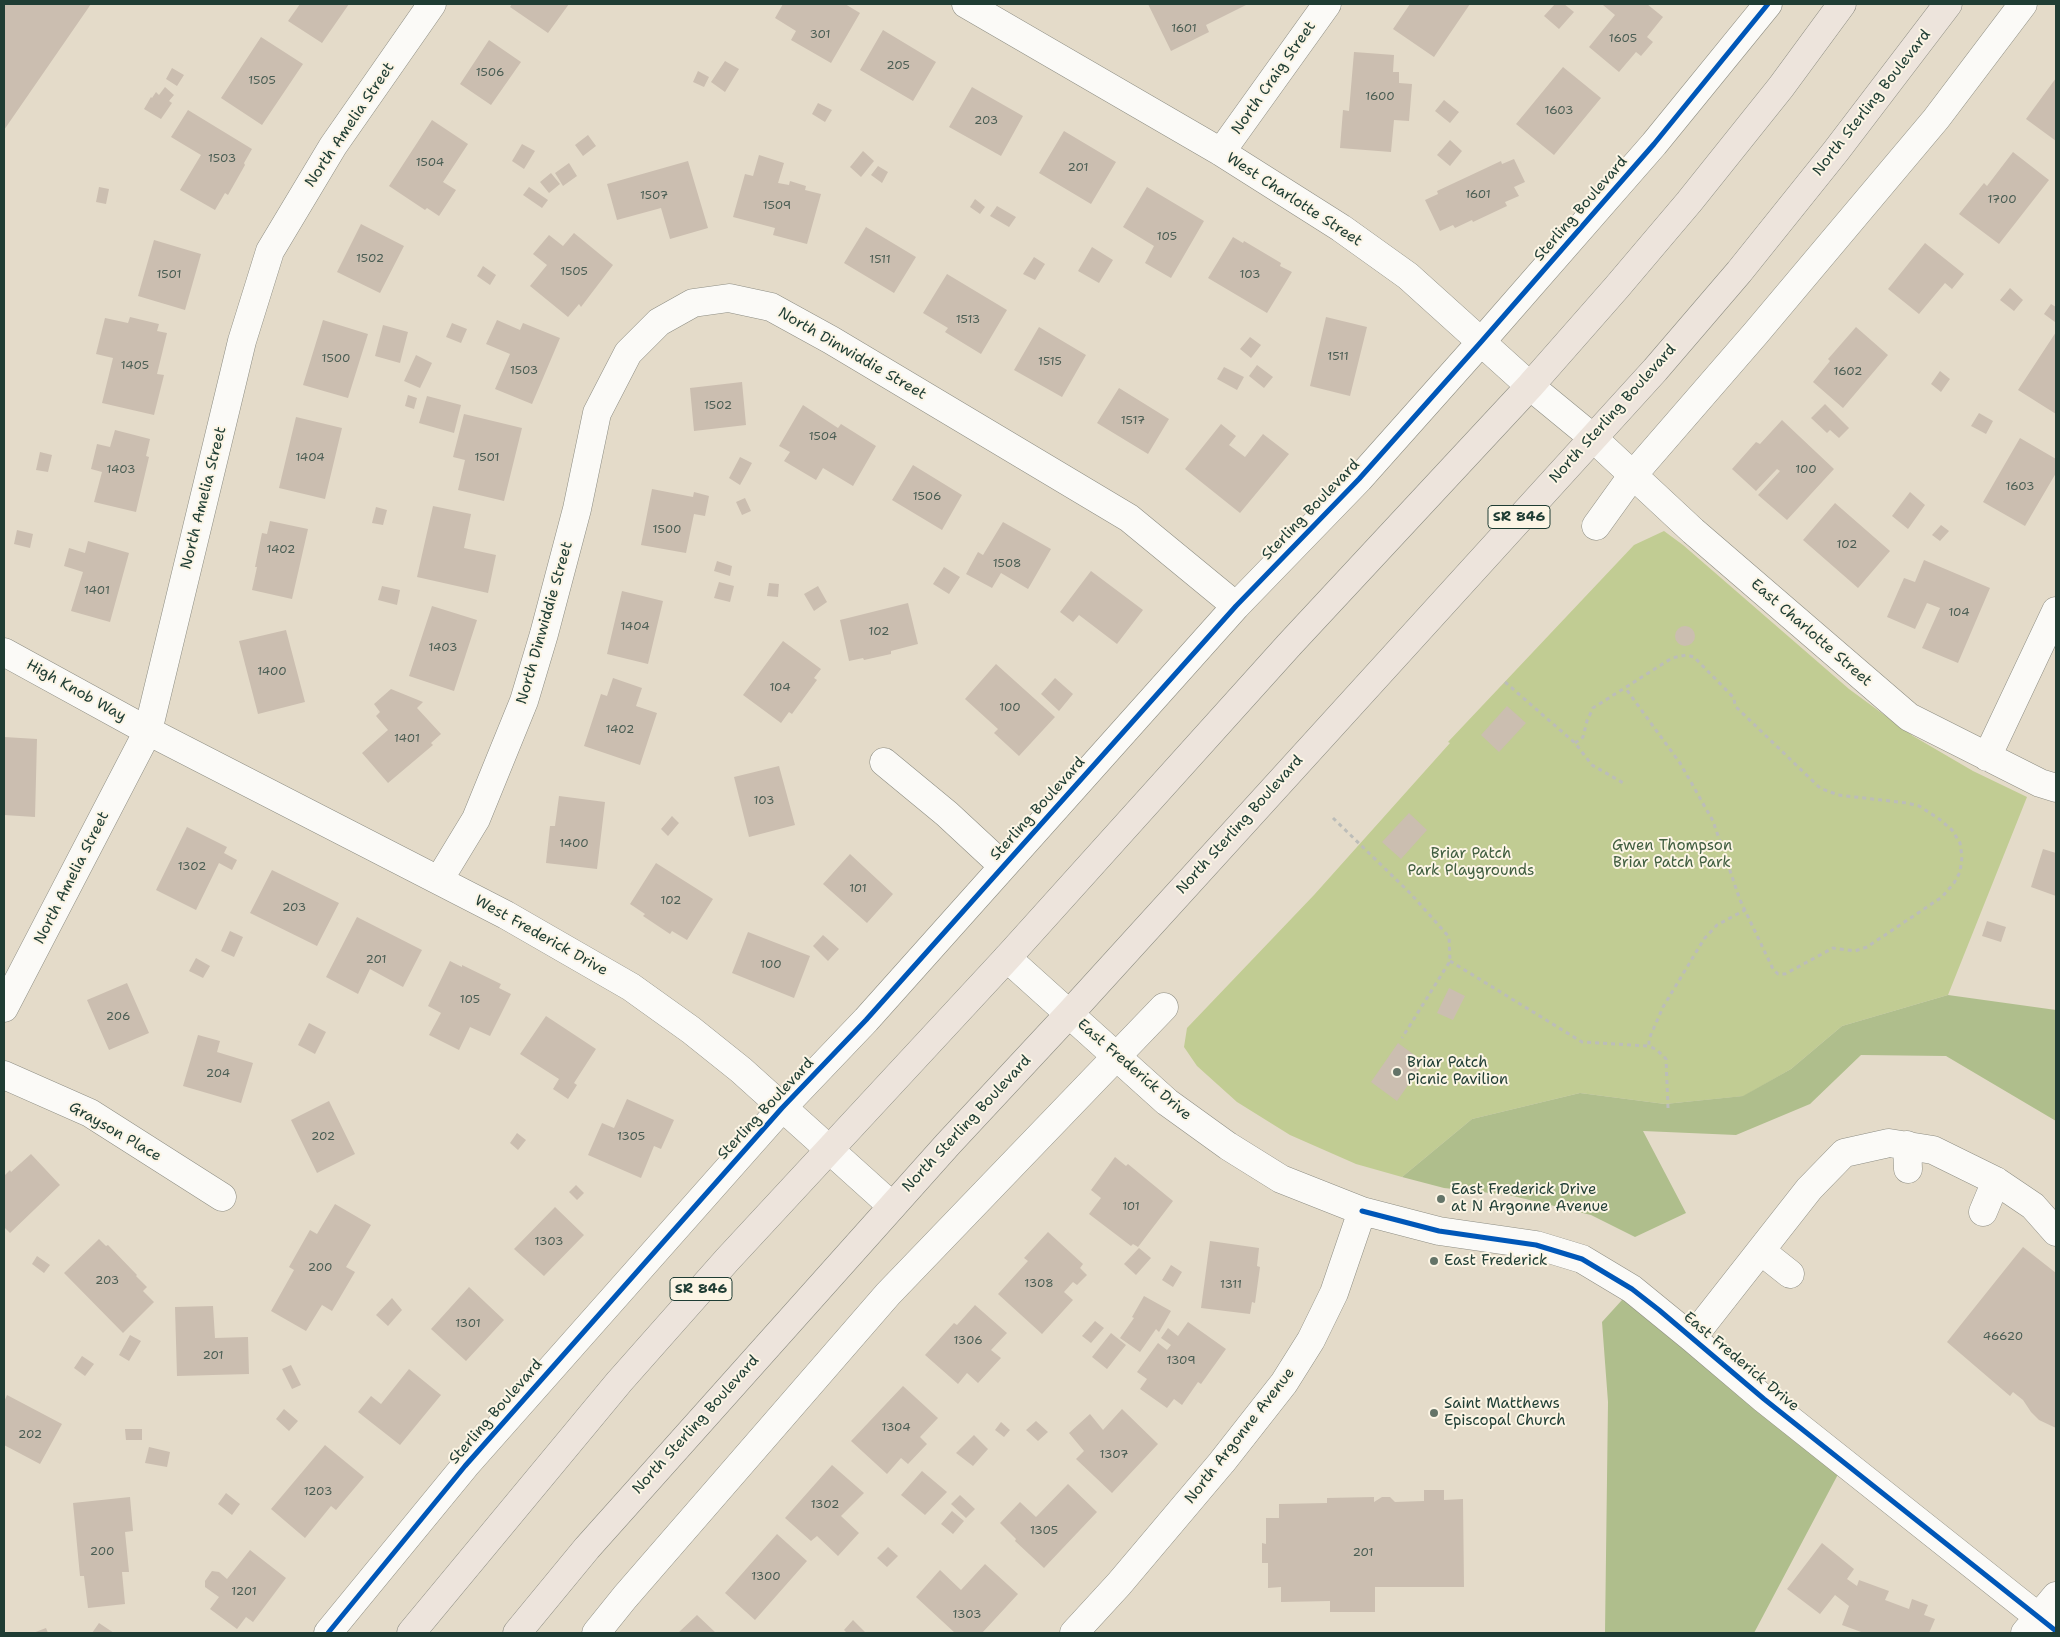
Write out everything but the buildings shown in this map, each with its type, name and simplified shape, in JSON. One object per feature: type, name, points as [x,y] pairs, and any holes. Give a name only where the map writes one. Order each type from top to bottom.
[{"type":"main road","name":"SR 846","points":[[411,1633],[619,1382],[727,1260],[1007,958],[1289,645],[1530,386],[1689,202],[1781,87],[1842,4]]},
{"type":"main road","name":"North Sterling Boulevard","points":[[517,1633],[586,1548],[892,1206],[1655,370],[1739,272],[1836,151],[1948,4]]},
{"type":"street","name":"North Amelia Street","points":[[4,1008],[148,731],[242,341],[270,251],[333,146],[432,4]]},
{"type":"street","name":"West Charlotte Street","points":[[966,4],[1221,152],[1341,228],[1408,276],[1530,386],[1592,437]]},
{"type":"street","name":"North Craig Street","points":[[1221,152],[1327,4]]},
{"type":"street","name":"Sterling Boulevard","points":[[328,1633],[465,1466],[782,1108],[866,1020],[1106,754],[1236,606],[1359,479],[1481,342],[1654,144],[1768,4]]},
{"type":"street","points":[[1596,526],[1632,476],[1756,333],[1936,119],[2023,4]]},
{"type":"street","name":"North Dinwiddie Street","points":[[439,880],[476,819],[524,701],[547,625],[577,509],[597,413],[628,353],[658,322],[693,302],[729,298],[771,307],[831,340],[1129,518],[1236,606]]},
{"type":"street","name":"East Charlotte Street","points":[[1592,437],[1692,530],[1909,717],[2040,783],[2056,788]]},
{"type":"street","points":[[1987,757],[2056,611]]},
{"type":"street","name":"High Knob Way","points":[[4,652],[148,731]]},
{"type":"street","name":"West Frederick Drive","points":[[148,731],[506,915],[631,987],[691,1030],[741,1070],[892,1206]]},
{"type":"street","points":[[884,762],[947,814],[1003,866]]},
{"type":"street","name":"East Frederick Drive","points":[[1007,958],[1167,1102],[1228,1146],[1281,1180],[1362,1212],[1429,1229],[1536,1245],[1582,1258],[1632,1289],[2040,1627]]},
{"type":"street","points":[[596,1633],[888,1294],[1164,1007]]},
{"type":"street","name":"Grayson Place","points":[[4,1075],[90,1113],[222,1197]]},
{"type":"street","points":[[1692,1338],[1809,1189],[1844,1153],[1889,1143],[1907,1157],[1933,1150],[1996,1181],[2033,1206],[2056,1232]]},
{"type":"street","points":[[1983,1212],[1996,1181]]},
{"type":"street","name":"North Argonne Avenue","points":[[1074,1633],[1119,1584],[1222,1462],[1284,1383],[1311,1340],[1334,1293],[1362,1212]]},
{"type":"street","points":[[1761,1251],[1790,1274]]},
{"type":"street","points":[[2040,1627],[2056,1596]]},
{"type":"path","points":[[1575,743],[1583,737],[1586,721],[1593,708],[1631,686],[1672,658],[1686,655],[1694,658],[1734,698],[1735,706],[1820,788],[1838,795],[1920,806],[1945,824],[1960,843],[1962,857],[1960,872],[1954,883],[1942,897],[1868,947],[1855,951],[1833,948],[1785,974],[1778,974],[1772,969],[1745,910],[1730,873],[1720,835],[1713,821],[1680,763],[1626,689]]},
{"type":"path","points":[[1506,682],[1575,743],[1592,765],[1625,784]]},
{"type":"path","points":[[1333,818],[1410,893],[1449,937],[1450,961],[1402,1038]]},
{"type":"path","points":[[1649,1046],[1649,1039],[1663,1007],[1704,939],[1717,925],[1745,910]]},
{"type":"path","points":[[1450,961],[1582,1042],[1649,1046],[1657,1050],[1666,1059],[1668,1108]]},
{"type":"green space","name":"Gwen Thompson Briar Patch Park","points":[[1664,531],[1683,545],[1849,689],[1913,736],[1973,771],[2027,797],[1948,995],[1842,1026],[1791,1069],[1744,1096],[1665,1104],[1580,1093],[1472,1119],[1402,1177],[1356,1164],[1290,1135],[1237,1102],[1197,1066],[1184,1047],[1187,1028],[1314,895],[1450,743],[1448,742],[1634,545]]},
{"type":"green space","points":[[1948,995],[2056,1010],[2056,1121],[1946,1056],[1861,1055],[1810,1104],[1736,1135],[1643,1131],[1686,1213],[1635,1237],[1591,1215],[1509,1195],[1444,1188],[1402,1177],[1472,1119],[1580,1093],[1665,1104],[1743,1096],[1791,1069],[1842,1026]]},
{"type":"green space","points":[[1632,1289],[1844,1463],[1754,1633],[1605,1633],[1608,1402],[1602,1322]]},
{"type":"cycle path","points":[[328,1633],[465,1466],[782,1108],[866,1020],[1236,606],[1359,479],[1481,342],[1654,144],[1768,4]]},
{"type":"cycle path","points":[[1362,1211],[1439,1231],[1536,1245],[1582,1259],[1632,1289],[1764,1399],[2056,1631]]},
{"type":"place","name":"Briar Patch Picnic Pavilion","points":[[1397,1072]]},
{"type":"place","name":"East Frederick Drive at N Argonne Avenue","points":[[1441,1199]]},
{"type":"place","name":"East Frederick","points":[[1434,1261]]},
{"type":"place","name":"Saint Matthews Episcopal Church","points":[[1434,1413]]},
{"type":"park label","name":"Briar Patch Park Playgrounds","points":[[1471,862]]}]
